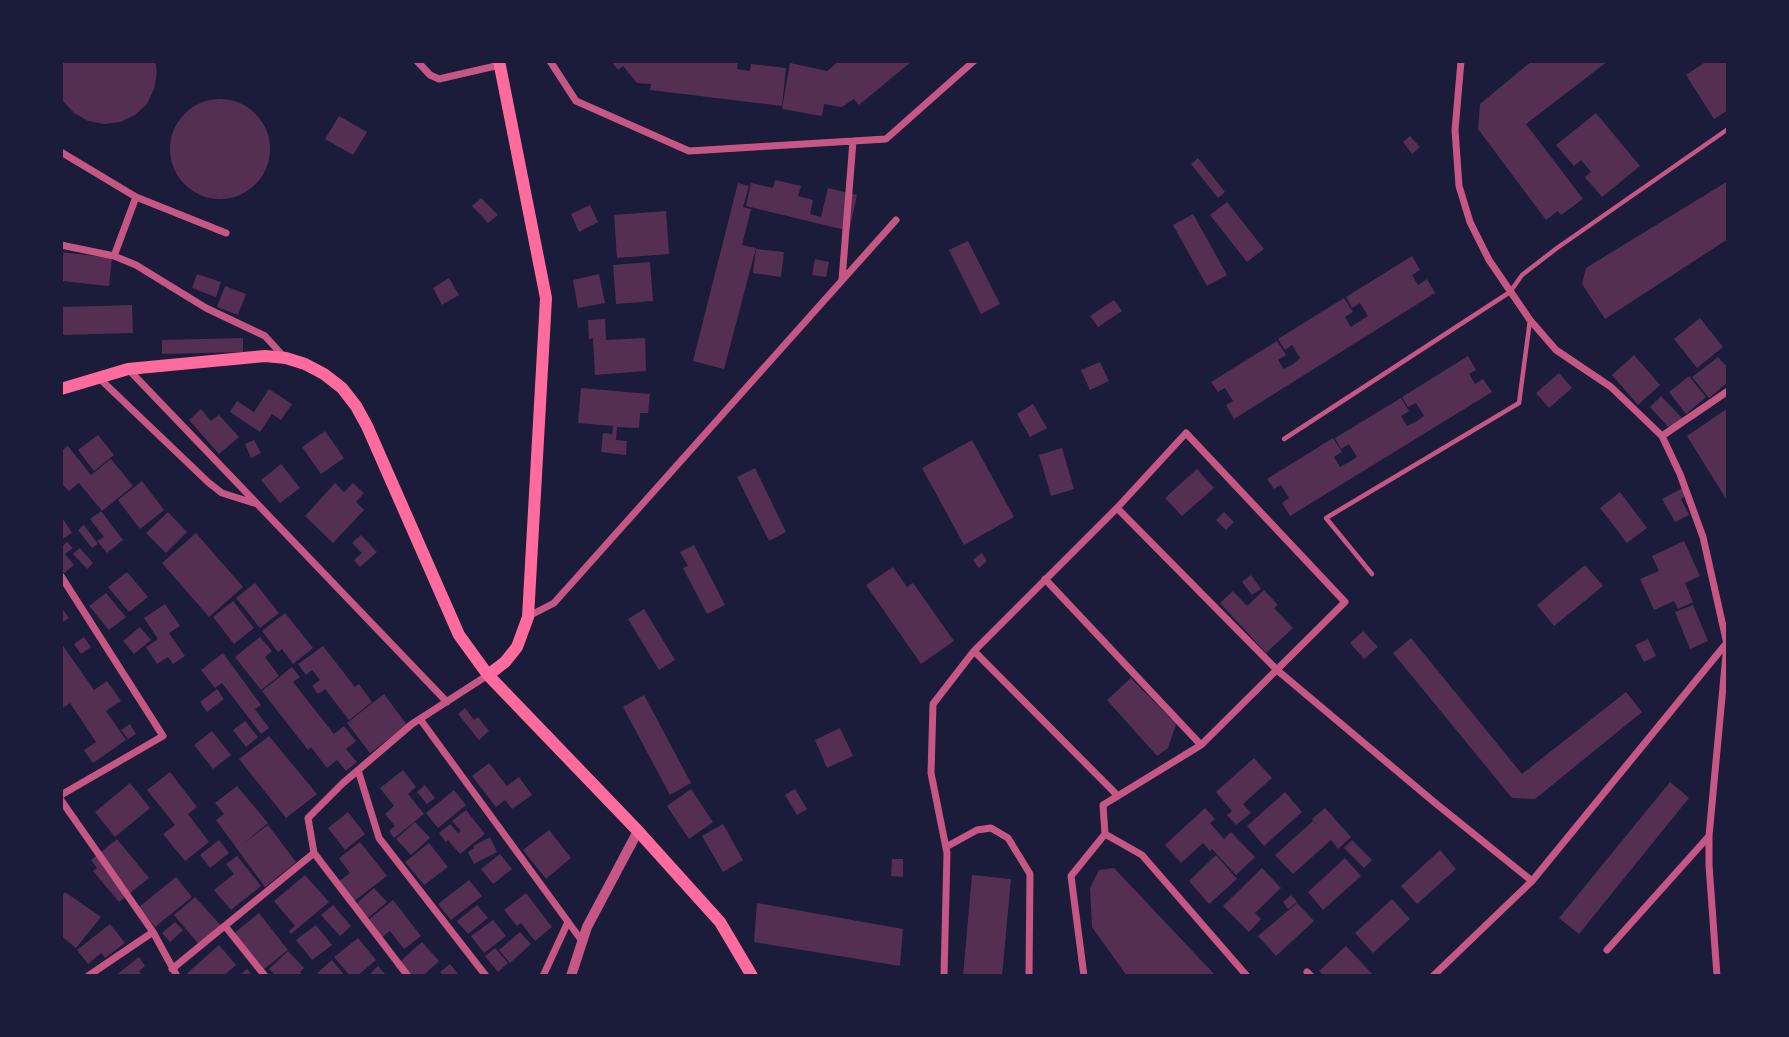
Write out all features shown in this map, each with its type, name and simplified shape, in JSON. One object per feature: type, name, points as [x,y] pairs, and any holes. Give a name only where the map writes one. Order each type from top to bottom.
[{"type":"main road","points":[[488,675],[505,662],[517,647],[528,617],[546,298],[500,63]]},
{"type":"main road","points":[[61,389],[128,369],[265,356],[286,358],[305,364],[342,388],[356,406],[458,635],[488,675],[638,831],[720,922],[752,976]]},
{"type":"street","points":[[417,61],[429,75],[439,79],[500,63]]},
{"type":"street","points":[[550,61],[576,101],[689,151],[886,139],[974,61]]},
{"type":"street","points":[[1461,61],[1455,130],[1459,186],[1470,222],[1489,260],[1530,320],[1556,350],[1611,387],[1662,436],[1680,474],[1703,537],[1727,643],[1709,836],[1717,976]]},
{"type":"street","points":[[842,280],[853,141]]},
{"type":"street","points":[[61,152],[136,197],[226,233]]},
{"type":"street","points":[[114,256],[136,197]]},
{"type":"street","points":[[528,617],[554,603],[896,220]]},
{"type":"street","points":[[61,244],[114,256],[136,265],[206,308],[265,336],[286,358]]},
{"type":"street","points":[[128,369],[447,702]]},
{"type":"street","points":[[99,378],[209,483],[222,493],[258,505]]},
{"type":"street","points":[[1662,436],[1728,391]]},
{"type":"street","points":[[944,976],[946,847],[931,773],[933,704],[974,651],[1117,508],[1186,433],[1345,602],[1201,745],[1103,804],[1105,834],[1071,876],[1084,976]]},
{"type":"street","points":[[1117,508],[1277,670],[1532,881]]},
{"type":"street","points":[[61,576],[163,736],[61,797],[153,932],[175,972],[225,926],[314,853]]},
{"type":"street","points":[[1045,579],[1201,745]]},
{"type":"street","points":[[1433,976],[1532,881],[1727,643]]},
{"type":"street","points":[[974,651],[1118,796]]},
{"type":"street","points":[[408,976],[314,853],[309,818],[358,770],[420,719],[488,675]]},
{"type":"street","points":[[420,719],[582,941]]},
{"type":"street","points":[[358,770],[379,838],[486,976]]},
{"type":"street","points":[[946,847],[977,830],[991,828],[1009,838],[1030,874],[1029,976]]},
{"type":"street","points":[[571,976],[587,927],[638,831]]},
{"type":"street","points":[[1105,834],[1142,855],[1247,976]]},
{"type":"street","points":[[1607,950],[1709,836]]},
{"type":"street","points":[[542,976],[568,922]]},
{"type":"street","points":[[225,926],[265,976]]},
{"type":"street","points":[[88,976],[153,932]]},
{"type":"lane","points":[[1284,439],[1510,292],[1522,275],[1557,248],[1728,129]]},
{"type":"lane","points":[[1372,574],[1326,518],[1518,402],[1530,320]]},
{"type":"building","points":[[61,61],[155,61],[157,72],[154,89],[147,104],[135,115],[120,122],[104,124],[88,121],[74,113],[63,101]]},
{"type":"building","points":[[611,61],[738,61],[737,69],[750,71],[751,64],[786,68],[782,106],[650,90],[651,84],[637,83],[623,66],[618,70]]},
{"type":"building","points":[[839,61],[912,61],[859,105],[854,99],[842,107],[824,104],[822,116],[782,109],[790,63],[827,71]]},
{"type":"building","points":[[1532,61],[1608,61],[1526,124],[1583,199],[1561,215],[1558,211],[1546,220],[1478,129],[1480,104]]},
{"type":"building","points":[[1707,61],[1728,61],[1728,110],[1714,119],[1686,75]]},
{"type":"building","points":[[220,99],[248,107],[262,121],[270,149],[262,177],[248,191],[220,199],[192,191],[178,177],[170,149],[178,121],[192,107]]},
{"type":"building","points":[[1596,113],[1640,166],[1602,197],[1585,177],[1591,172],[1581,160],[1574,166],[1556,145]]},
{"type":"building","points":[[339,116],[367,132],[353,155],[325,139]]},
{"type":"building","points":[[1410,136],[1420,147],[1412,154],[1403,142]]},
{"type":"building","points":[[1198,158],[1225,192],[1218,198],[1191,164]]},
{"type":"building","points":[[775,180],[801,186],[798,196],[813,200],[810,214],[821,217],[828,188],[857,195],[849,231],[746,206],[751,183],[773,188]]},
{"type":"building","points":[[1728,181],[1728,239],[1605,319],[1582,284],[1586,268]]},
{"type":"building","points":[[738,183],[749,186],[743,207],[751,209],[742,245],[756,248],[724,369],[693,361]]},
{"type":"building","points":[[481,198],[498,215],[488,223],[472,206]]},
{"type":"building","points":[[1227,202],[1264,249],[1247,262],[1210,215]]},
{"type":"building","points":[[590,205],[598,222],[579,232],[571,214]]},
{"type":"building","points":[[666,211],[669,254],[617,258],[614,215]]},
{"type":"building","points":[[1193,214],[1227,275],[1207,286],[1173,225]]},
{"type":"building","points":[[968,241],[1000,304],[981,314],[949,250]]},
{"type":"building","points":[[756,249],[784,252],[781,277],[753,273]]},
{"type":"building","points":[[61,252],[112,258],[109,286],[61,281]]},
{"type":"building","points":[[1412,256],[1420,270],[1412,275],[1418,285],[1427,279],[1435,293],[1234,419],[1226,405],[1233,401],[1225,388],[1218,392],[1211,382],[1277,341],[1286,355],[1278,360],[1284,369],[1293,364],[1300,358],[1292,345],[1285,350],[1278,339],[1344,298],[1353,312],[1345,317],[1351,327],[1368,316],[1360,303],[1352,308],[1346,297]]},
{"type":"building","points":[[815,259],[829,262],[826,277],[812,275]]},
{"type":"building","points":[[650,262],[653,301],[616,304],[613,265]]},
{"type":"building","points":[[197,274],[221,282],[216,297],[192,288]]},
{"type":"building","points":[[599,274],[605,303],[578,308],[573,280]]},
{"type":"building","points":[[449,278],[459,295],[442,305],[433,288]]},
{"type":"building","points":[[225,286],[246,294],[238,315],[217,307]]},
{"type":"building","points":[[1114,300],[1122,311],[1098,327],[1090,316]]},
{"type":"building","points":[[132,305],[133,333],[61,335],[61,307]]},
{"type":"building","points":[[1700,318],[1723,347],[1697,368],[1674,339]]},
{"type":"building","points":[[605,319],[606,340],[645,338],[646,371],[595,375],[593,338],[589,339],[588,320]]},
{"type":"building","points":[[243,338],[243,352],[162,354],[162,340]]},
{"type":"building","points":[[1634,355],[1660,385],[1638,405],[1612,375]]},
{"type":"building","points":[[1468,356],[1476,370],[1469,374],[1475,384],[1483,379],[1492,392],[1290,516],[1282,503],[1289,498],[1281,485],[1274,489],[1267,479],[1333,438],[1342,452],[1334,457],[1340,467],[1349,462],[1357,457],[1349,444],[1341,449],[1335,438],[1401,398],[1409,411],[1401,416],[1407,426],[1417,421],[1424,416],[1416,403],[1408,407],[1402,397]]},
{"type":"building","points":[[1718,357],[1725,365],[1728,363],[1728,382],[1709,398],[1692,377]]},
{"type":"building","points":[[1100,362],[1109,381],[1090,390],[1081,370]]},
{"type":"building","points":[[1559,373],[1572,388],[1549,408],[1536,393]]},
{"type":"building","points":[[1689,376],[1706,397],[1686,414],[1669,392]]},
{"type":"building","points":[[581,388],[650,394],[648,413],[640,413],[639,428],[617,427],[616,440],[627,441],[626,455],[601,452],[603,433],[612,434],[613,426],[578,423]]},
{"type":"building","points":[[269,389],[292,404],[281,420],[272,414],[260,432],[230,412],[237,401],[254,412]]},
{"type":"building","points":[[1661,396],[1682,418],[1670,429],[1650,407]]},
{"type":"building","points":[[1033,404],[1047,428],[1030,437],[1017,414]]},
{"type":"building","points":[[1728,408],[1728,502],[1687,436]]},
{"type":"building","points":[[201,409],[211,421],[219,415],[239,437],[219,454],[189,420]]},
{"type":"building","points":[[325,431],[344,458],[321,474],[302,447]]},
{"type":"building","points":[[98,435],[114,455],[94,471],[78,450]]},
{"type":"building","points":[[254,440],[261,453],[251,458],[245,444]]},
{"type":"building","points":[[972,440],[1014,517],[964,545],[922,468]]},
{"type":"building","points":[[68,446],[91,475],[111,459],[133,486],[102,511],[79,483],[69,491],[61,483],[61,451]]},
{"type":"building","points":[[1062,448],[1074,489],[1051,496],[1039,455]]},
{"type":"building","points":[[281,464],[300,488],[280,503],[261,480]]},
{"type":"building","points":[[755,468],[786,532],[769,541],[737,477]]},
{"type":"building","points":[[1197,469],[1214,488],[1182,516],[1165,498]]},
{"type":"building","points":[[142,481],[164,510],[140,529],[118,500]]},
{"type":"building","points":[[335,483],[344,492],[353,483],[364,493],[356,502],[364,510],[333,543],[305,516]]},
{"type":"building","points":[[1683,488],[1687,495],[1681,499],[1689,515],[1675,522],[1662,499]]},
{"type":"building","points":[[1620,492],[1647,528],[1627,543],[1600,508]]},
{"type":"building","points":[[101,511],[123,540],[107,553],[97,541],[104,537],[90,519]]},
{"type":"building","points":[[168,512],[187,532],[166,553],[146,533]]},
{"type":"building","points":[[1224,512],[1234,522],[1226,530],[1216,520]]},
{"type":"building","points":[[61,516],[72,533],[61,540]]},
{"type":"building","points":[[84,525],[98,544],[92,548],[78,530]]},
{"type":"building","points":[[196,533],[243,587],[209,617],[162,563]]},
{"type":"building","points":[[361,535],[377,552],[360,567],[354,560],[362,553],[352,543]]},
{"type":"building","points":[[1684,541],[1700,576],[1685,583],[1693,602],[1678,609],[1674,601],[1654,610],[1640,579],[1659,571],[1652,556]]},
{"type":"building","points":[[67,542],[73,548],[65,554],[74,565],[64,573],[61,569],[61,547]]},
{"type":"building","points":[[694,545],[725,605],[707,614],[683,568],[688,566],[680,552]]},
{"type":"building","points":[[80,548],[93,563],[87,569],[73,554]]},
{"type":"building","points":[[982,553],[987,561],[979,568],[973,560]]},
{"type":"building","points":[[1585,565],[1603,586],[1554,626],[1537,605]]},
{"type":"building","points":[[893,567],[907,587],[913,583],[954,641],[921,664],[866,585]]},
{"type":"building","points":[[127,572],[148,597],[129,612],[108,587]]},
{"type":"building","points":[[1251,575],[1261,589],[1252,595],[1242,582]]},
{"type":"building","points":[[255,583],[279,613],[260,628],[236,598]]},
{"type":"building","points":[[1264,590],[1278,605],[1274,608],[1293,628],[1266,653],[1220,603],[1233,591],[1247,606]]},
{"type":"building","points":[[106,593],[126,617],[109,630],[89,606]]},
{"type":"building","points":[[233,601],[254,628],[234,644],[213,617]]},
{"type":"building","points":[[165,604],[180,626],[169,633],[185,656],[173,664],[168,657],[157,664],[146,647],[158,639],[144,618]]},
{"type":"building","points":[[1693,605],[1708,641],[1690,649],[1675,612]]},
{"type":"building","points":[[61,607],[69,618],[61,623]]},
{"type":"building","points":[[644,609],[675,660],[659,670],[628,619]]},
{"type":"building","points":[[285,613],[313,648],[293,664],[282,649],[278,652],[262,631]]},
{"type":"building","points":[[140,627],[151,640],[134,654],[123,641]]},
{"type":"building","points":[[1363,631],[1378,647],[1364,659],[1350,643]]},
{"type":"building","points":[[84,637],[91,647],[81,654],[74,644]]},
{"type":"building","points":[[260,637],[272,651],[265,657],[279,676],[261,690],[235,657]]},
{"type":"building","points":[[1411,638],[1522,774],[1626,692],[1642,712],[1535,799],[1512,798],[1393,653]]},
{"type":"building","points":[[1648,639],[1656,656],[1644,662],[1635,645]]},
{"type":"building","points":[[61,643],[94,690],[107,681],[121,701],[106,711],[126,740],[93,763],[84,750],[96,742],[70,703],[61,709]]},
{"type":"building","points":[[323,646],[355,687],[359,684],[372,702],[349,720],[325,689],[318,694],[312,686],[320,680],[312,670],[306,675],[298,664]]},
{"type":"building","points":[[223,653],[261,705],[255,709],[269,728],[261,734],[222,683],[215,688],[201,670]]},
{"type":"building","points":[[292,667],[300,677],[293,682],[334,734],[344,726],[356,741],[346,749],[357,762],[346,771],[337,760],[327,768],[311,747],[308,750],[262,691]]},
{"type":"building","points":[[1131,678],[1176,724],[1168,748],[1157,756],[1107,700]]},
{"type":"building","points":[[217,689],[224,699],[207,712],[200,702]]},
{"type":"building","points":[[384,694],[407,725],[370,753],[347,723]]},
{"type":"building","points":[[644,695],[691,783],[670,795],[623,707]]},
{"type":"building","points":[[465,708],[474,720],[478,717],[489,731],[479,740],[458,714]]},
{"type":"building","points":[[245,721],[258,737],[246,747],[233,730]]},
{"type":"building","points":[[130,724],[136,734],[128,739],[121,730]]},
{"type":"building","points":[[840,728],[853,756],[827,768],[815,740]]},
{"type":"building","points":[[212,731],[231,755],[213,769],[194,745]]},
{"type":"building","points":[[269,736],[317,794],[286,818],[239,759]]},
{"type":"building","points":[[1254,758],[1272,778],[1243,804],[1251,813],[1236,825],[1227,815],[1232,811],[1216,792]]},
{"type":"building","points":[[489,763],[507,786],[519,777],[532,795],[512,809],[505,800],[496,807],[472,776]]},
{"type":"building","points":[[403,770],[416,787],[408,794],[424,814],[394,838],[389,831],[395,826],[385,814],[394,806],[380,788]]},
{"type":"building","points":[[170,772],[197,807],[188,814],[209,842],[185,861],[163,834],[175,825],[147,790]]},
{"type":"building","points":[[1670,782],[1689,798],[1579,934],[1559,918]]},
{"type":"building","points":[[130,783],[150,808],[115,837],[95,812]]},
{"type":"building","points":[[425,785],[435,798],[427,804],[417,792]]},
{"type":"building","points":[[237,786],[268,823],[243,844],[268,825],[296,862],[265,887],[216,820],[224,814],[215,803]]},
{"type":"building","points":[[691,789],[713,822],[689,839],[667,806]]},
{"type":"building","points":[[795,789],[807,809],[797,815],[785,795]]},
{"type":"building","points":[[454,790],[466,805],[438,828],[426,813]]},
{"type":"building","points":[[1285,792],[1302,812],[1264,846],[1247,826]]},
{"type":"building","points":[[1205,808],[1215,819],[1210,823],[1224,839],[1231,832],[1255,857],[1236,875],[1203,843],[1181,863],[1165,845]]},
{"type":"building","points":[[1325,808],[1351,837],[1338,849],[1331,840],[1293,874],[1275,855],[1313,821],[1318,826],[1312,819]]},
{"type":"building","points":[[466,810],[485,834],[460,854],[439,833],[450,824],[458,833],[461,831],[452,821]]},
{"type":"building","points":[[348,812],[365,834],[345,850],[328,828]]},
{"type":"building","points":[[415,822],[430,838],[411,855],[396,839]]},
{"type":"building","points":[[723,824],[743,860],[723,872],[702,836]]},
{"type":"building","points":[[549,830],[571,858],[546,879],[523,850]]},
{"type":"building","points":[[490,837],[497,852],[474,864],[468,852],[473,846]]},
{"type":"building","points":[[117,839],[149,878],[119,902],[93,871],[97,868],[91,860]]},
{"type":"building","points":[[219,840],[229,853],[210,868],[200,855]]},
{"type":"building","points":[[1352,840],[1372,860],[1364,868],[1344,848]]},
{"type":"building","points":[[360,842],[387,876],[349,905],[334,885],[350,873],[339,858]]},
{"type":"building","points":[[429,843],[448,867],[424,885],[405,862]]},
{"type":"building","points":[[1440,850],[1456,869],[1417,904],[1401,886]]},
{"type":"building","points":[[500,854],[512,869],[493,884],[481,869]]},
{"type":"building","points":[[1216,855],[1237,879],[1209,904],[1189,881]]},
{"type":"building","points":[[237,856],[261,886],[231,910],[214,890],[234,874],[226,864]]},
{"type":"building","points":[[1345,858],[1361,876],[1323,910],[1308,892]]},
{"type":"building","points":[[892,859],[903,859],[903,877],[891,876]]},
{"type":"building","points":[[1114,868],[1216,976],[1127,976],[1092,927],[1090,888],[1099,870]]},
{"type":"building","points":[[1262,868],[1281,888],[1255,913],[1261,919],[1249,932],[1223,906]]},
{"type":"building","points":[[305,875],[329,902],[291,934],[289,931],[295,926],[274,901]]},
{"type":"building","points":[[972,875],[1011,879],[1002,976],[963,976]]},
{"type":"building","points":[[176,877],[192,897],[155,927],[139,907]]},
{"type":"building","points":[[469,880],[482,896],[451,920],[438,904]]},
{"type":"building","points":[[374,888],[387,902],[368,918],[356,904]]},
{"type":"building","points":[[65,892],[101,917],[76,948],[61,936],[61,897]]},
{"type":"building","points":[[526,893],[552,927],[535,941],[521,923],[517,926],[504,910]]},
{"type":"building","points":[[1291,895],[1297,902],[1288,909],[1283,902]]},
{"type":"building","points":[[195,897],[224,929],[202,948],[174,915]]},
{"type":"building","points":[[1392,899],[1410,919],[1373,953],[1355,933]]},
{"type":"building","points":[[393,900],[421,936],[404,949],[390,931],[381,938],[367,921]]},
{"type":"building","points":[[757,903],[903,929],[900,966],[754,942]]},
{"type":"building","points":[[1297,903],[1314,921],[1276,956],[1258,936]]},
{"type":"building","points":[[333,905],[351,926],[340,936],[321,915]]},
{"type":"building","points":[[477,905],[488,918],[468,934],[457,921]]},
{"type":"building","points":[[259,913],[288,950],[264,969],[232,935]]},
{"type":"building","points":[[493,920],[506,936],[484,953],[471,936]]},
{"type":"building","points":[[175,922],[183,930],[170,942],[162,933]]},
{"type":"building","points":[[110,924],[125,943],[105,958],[101,953],[88,964],[77,950]]},
{"type":"building","points":[[316,925],[332,945],[312,960],[296,940]]},
{"type":"building","points":[[520,932],[531,944],[510,963],[499,950]]},
{"type":"building","points":[[358,938],[376,960],[357,976],[350,976],[334,957]]},
{"type":"building","points":[[422,942],[439,961],[423,976],[404,976],[395,966]]},
{"type":"building","points":[[219,945],[236,965],[223,976],[184,976]]},
{"type":"building","points":[[1346,946],[1374,976],[1324,976],[1319,971]]},
{"type":"building","points":[[495,948],[508,963],[498,972],[485,956]]},
{"type":"building","points":[[288,951],[304,968],[300,972],[304,976],[276,976],[269,969]]},
{"type":"building","points":[[139,957],[145,966],[139,971],[143,976],[115,976]]},
{"type":"building","points":[[332,960],[345,976],[319,976],[317,973]]},
{"type":"building","points":[[450,964],[458,974],[443,976],[440,972]]},
{"type":"building","points":[[378,966],[387,976],[368,976]]},
{"type":"building","points":[[247,969],[253,976],[239,976]]}]
